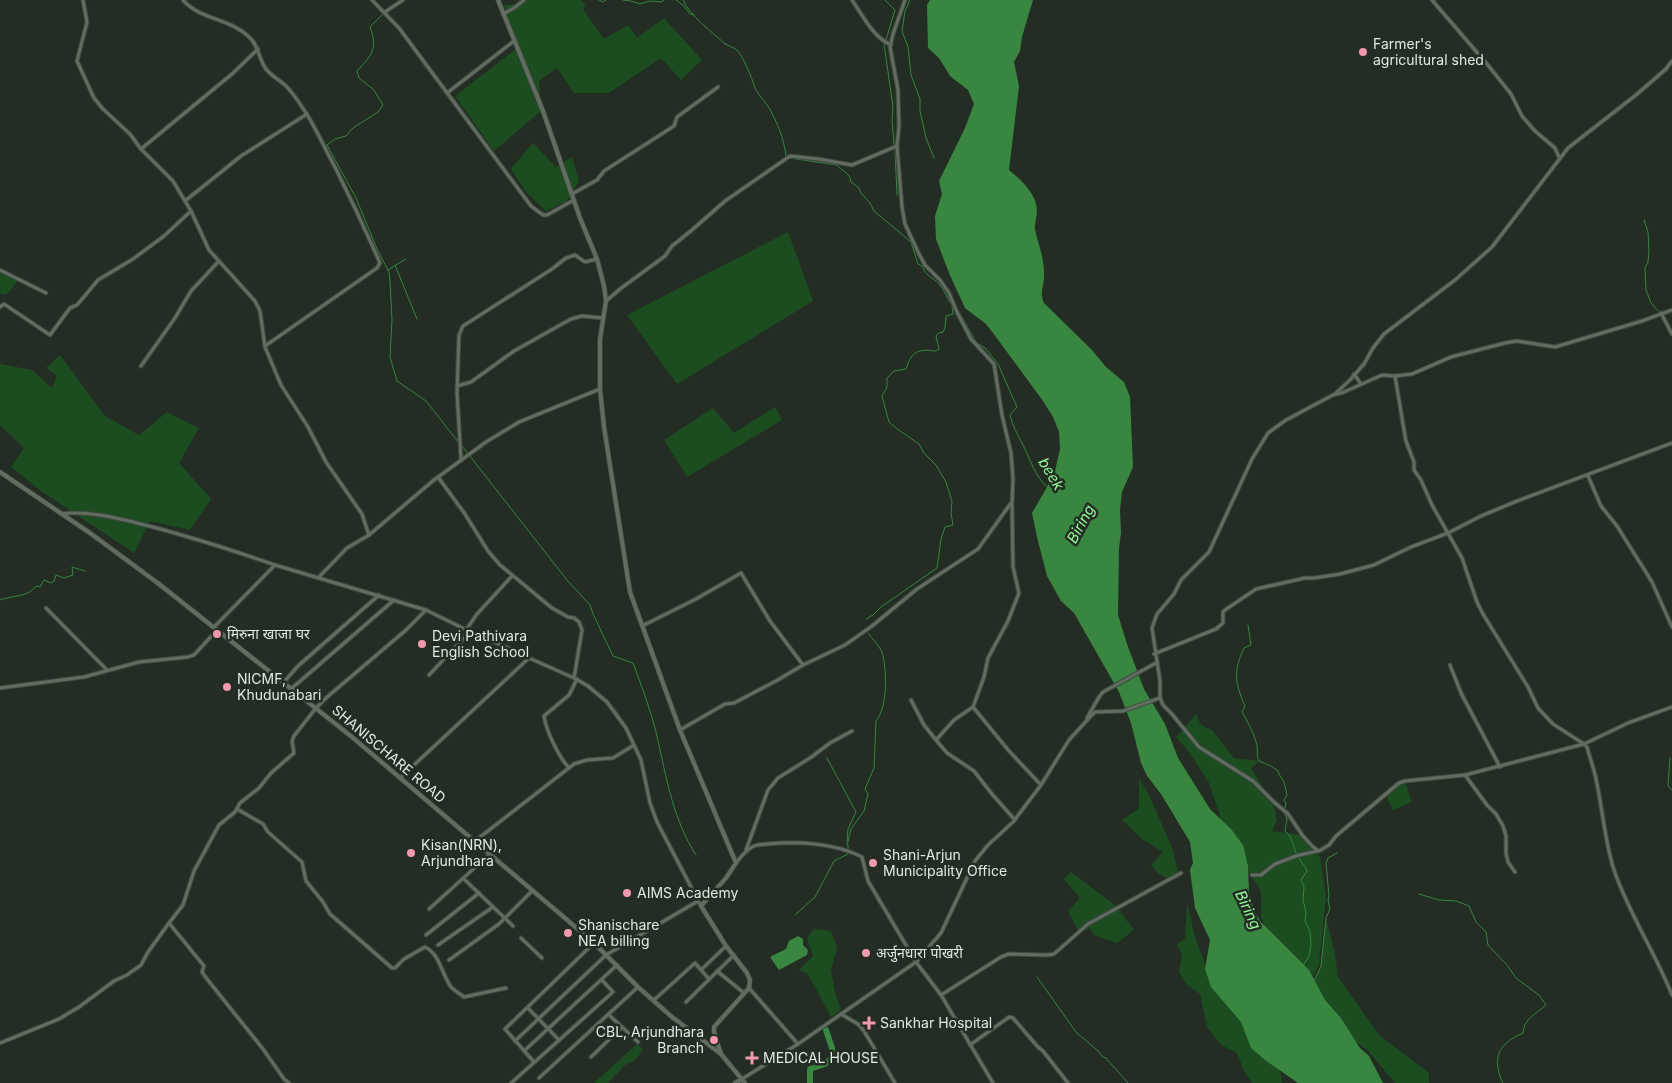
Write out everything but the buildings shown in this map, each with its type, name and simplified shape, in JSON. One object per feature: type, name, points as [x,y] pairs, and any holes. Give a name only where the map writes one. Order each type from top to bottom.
[{"type":"street","points":[[83,0],[87,22],[77,61],[94,98],[130,134],[140,149],[173,181],[191,211],[206,244],[242,285],[260,311],[265,346],[281,385],[308,427],[326,462],[362,514],[369,535]]},
{"type":"street","points":[[182,0],[199,13],[239,28],[254,41],[264,66],[285,84],[306,114],[356,208],[380,263],[377,268],[265,346]]},
{"type":"street","points":[[372,0],[399,28],[530,206],[547,216],[574,199]]},
{"type":"street","points":[[385,12],[403,0]]},
{"type":"street","points":[[498,0],[543,111],[580,218],[597,259],[606,302],[600,339],[600,389],[604,427],[630,592],[680,730],[736,863]]},
{"type":"street","points":[[503,14],[524,0]]},
{"type":"street","points":[[852,0],[874,32],[882,41],[891,45]]},
{"type":"street","points":[[905,0],[891,45],[898,90],[899,126],[897,146],[902,207],[906,224],[925,265],[940,280],[949,293],[971,339],[994,364],[1002,415],[1011,452],[1014,567],[1019,592],[1008,621],[988,658],[984,677],[973,707],[954,720],[936,740]]},
{"type":"street","points":[[1432,0],[1487,64],[1510,94],[1522,116],[1534,131],[1555,148],[1559,153],[1559,158]]},
{"type":"street","points":[[446,93],[514,41]]},
{"type":"street","points":[[140,149],[226,79],[258,49]]},
{"type":"street","points":[[1333,395],[1364,364],[1372,348],[1384,334],[1455,280],[1492,247],[1568,148],[1617,111],[1666,69],[1672,61]]},
{"type":"street","points":[[572,194],[597,180],[604,171],[674,126],[677,117],[718,86]]},
{"type":"street","points":[[185,201],[241,156],[306,114]]},
{"type":"street","points":[[606,302],[620,289],[665,256],[672,246],[725,201],[790,156],[852,165],[897,146]]},
{"type":"street","points":[[0,307],[4,304],[50,335],[70,308],[77,305],[98,280],[133,259],[164,236],[191,211]]},
{"type":"street","points":[[461,460],[457,386],[459,335],[463,326],[566,258],[576,254],[585,262],[597,259]]},
{"type":"street","points":[[141,366],[175,318],[191,291],[219,261]]},
{"type":"street","points":[[0,270],[46,293]]},
{"type":"street","points":[[1319,851],[1303,836],[1288,814],[1253,781],[1199,747],[1163,705],[1160,698],[1160,681],[1154,654],[1152,628],[1157,614],[1174,594],[1185,576],[1209,552],[1263,438],[1286,420],[1333,395],[1382,375],[1412,374],[1451,357],[1504,343],[1517,341],[1555,347],[1672,310]]},
{"type":"street","points":[[1662,313],[1672,334]]},
{"type":"street","points":[[457,386],[471,382],[514,351],[571,319],[582,316],[603,318]]},
{"type":"street","points":[[1354,374],[1361,384]]},
{"type":"street","points":[[1395,376],[1406,441],[1414,462],[1414,470],[1462,558],[1483,614],[1528,687],[1538,708],[1553,724],[1587,747],[1597,781],[1605,833],[1615,872],[1672,995]]},
{"type":"street","points":[[319,577],[347,548],[369,535],[461,460],[519,422],[600,389]]},
{"type":"street","points":[[1154,654],[1220,626],[1223,623],[1223,612],[1256,589],[1374,565],[1482,516],[1672,443]]},
{"type":"street","name":"SHANISCHARE ROAD","points":[[0,472],[159,584],[316,708],[594,943],[638,987],[672,1017],[722,1054],[744,1081]]},
{"type":"street","points":[[1588,476],[1601,506],[1617,526],[1652,582],[1672,627]]},
{"type":"street","points":[[438,478],[465,514],[488,551],[500,565],[552,608],[579,622],[582,630],[576,678],[568,695],[544,716],[545,725],[558,752],[569,768]]},
{"type":"street","points":[[680,730],[725,704],[734,703],[803,665],[845,645],[868,630],[917,589],[978,549],[1012,502]]},
{"type":"street","points":[[61,514],[81,514],[127,520],[190,537],[275,565],[426,610],[467,631],[576,678],[588,686],[612,708],[626,728],[640,760],[650,803],[657,822],[698,901],[750,980],[749,988],[714,1027],[722,1054]]},
{"type":"street","points":[[0,688],[84,677],[139,662],[188,657],[194,654],[275,565]]},
{"type":"street","points":[[642,626],[696,599],[741,573],[770,621],[803,665]]},
{"type":"street","points":[[429,676],[464,637],[477,614],[512,576]]},
{"type":"street","points":[[284,682],[298,666],[380,595]]},
{"type":"street","points":[[291,689],[395,600]]},
{"type":"street","points":[[46,608],[107,670]]},
{"type":"street","points":[[0,1043],[59,1018],[79,1007],[114,981],[141,965],[148,952],[183,905],[200,858],[219,825],[235,812],[240,803],[259,788],[271,773],[294,753],[292,741],[294,736],[316,708],[406,630],[426,610]]},
{"type":"street","points":[[400,778],[529,658]]},
{"type":"street","points":[[1084,723],[1104,692],[1156,663]]},
{"type":"street","points":[[1450,664],[1461,693],[1500,767]]},
{"type":"street","points":[[735,1083],[744,1081],[916,962],[941,933],[975,861],[988,845],[1015,820],[1041,785],[1070,740],[1096,712],[1123,711],[1160,698]]},
{"type":"street","points":[[912,700],[924,725],[947,753],[974,771],[1015,820]]},
{"type":"street","points":[[1252,875],[1261,875],[1275,864],[1319,851],[1329,845],[1336,836],[1399,783],[1465,775],[1584,744],[1628,723],[1672,706]]},
{"type":"street","points":[[973,707],[1041,785]]},
{"type":"street","points":[[746,851],[761,805],[768,790],[778,778],[830,743],[852,731]]},
{"type":"street","points":[[475,841],[569,768],[580,762],[613,758],[634,745]]},
{"type":"street","points":[[1465,775],[1504,826],[1508,862],[1515,872]]},
{"type":"street","points":[[236,809],[263,824],[268,832],[302,862],[306,881],[330,914],[392,968],[425,947],[435,957],[452,988],[464,997],[506,988]]},
{"type":"street","points":[[701,906],[726,878],[746,851],[754,846],[775,843],[809,843],[850,851],[862,857],[868,881],[916,962],[941,996],[993,1083]]},
{"type":"street","points":[[429,909],[490,854]]},
{"type":"street","points":[[941,996],[1001,957],[1009,954],[1054,954],[1088,924],[1181,873]]},
{"type":"street","points":[[464,879],[513,926]]},
{"type":"street","points":[[449,960],[505,918],[532,891]]},
{"type":"street","points":[[426,936],[479,893]]},
{"type":"street","points":[[515,1041],[606,955],[698,901]]},
{"type":"street","points":[[438,945],[493,906]]},
{"type":"street","points":[[169,923],[204,966],[202,972],[207,979],[263,1049],[284,1080],[289,1083]]},
{"type":"street","points":[[522,938],[542,958]]},
{"type":"street","points":[[534,1062],[505,1029],[594,943]]},
{"type":"street","points":[[701,970],[726,946]]},
{"type":"street","points":[[686,1002],[708,978],[734,955]]},
{"type":"street","points":[[654,1000],[695,963],[708,978]]},
{"type":"street","points":[[524,1051],[549,1030],[617,965]]},
{"type":"street","points":[[716,971],[744,993]]},
{"type":"street","points":[[511,1083],[613,992],[602,980]]},
{"type":"street","points":[[539,1078],[638,987]]},
{"type":"street","points":[[749,988],[798,1044]]},
{"type":"street","points":[[528,1008],[559,1040]]},
{"type":"street","points":[[841,1014],[858,1024],[864,1031],[895,1083]]},
{"type":"street","points":[[609,1015],[638,1042]]},
{"type":"street","points":[[970,1045],[1009,1017],[1012,1018],[1043,1051],[1068,1083]]},
{"type":"street","points":[[591,1057],[622,1027]]},
{"type":"shaded area","points":[[527,0],[581,0],[586,5],[583,9],[604,39],[628,25],[637,38],[664,18],[702,60],[681,80],[661,58],[609,93],[574,93],[557,68],[539,81],[541,111],[494,151],[455,96],[516,49],[504,5],[521,4]]},
{"type":"shaded area","points":[[533,143],[556,167],[572,157],[579,181],[567,201],[546,211],[526,192],[511,169]]},
{"type":"shaded area","points":[[788,232],[813,301],[677,384],[627,315]]},
{"type":"shaded area","points":[[0,272],[18,281],[6,295],[0,293]]},
{"type":"shaded area","points":[[60,355],[105,416],[139,435],[167,412],[199,428],[179,463],[211,499],[190,530],[150,521],[134,553],[41,491],[11,467],[24,448],[0,425],[0,364],[32,370],[52,388],[57,376],[46,368]]},
{"type":"shaded area","points":[[775,407],[782,420],[687,477],[664,440],[713,408],[734,433]]},
{"type":"shaded area","points":[[1196,714],[1201,725],[1213,731],[1234,758],[1259,761],[1251,768],[1273,803],[1277,820],[1272,831],[1301,835],[1320,857],[1326,897],[1319,964],[1312,980],[1278,956],[1261,917],[1261,891],[1241,861],[1222,822],[1209,783],[1189,752],[1176,737]]},
{"type":"shaded area","points":[[1139,778],[1149,795],[1173,850],[1179,878],[1166,878],[1156,871],[1151,865],[1163,852],[1142,839],[1122,820],[1139,808]]},
{"type":"shaded area","points":[[1405,781],[1412,802],[1393,810],[1387,798],[1390,789]]},
{"type":"shaded area","points":[[1071,872],[1115,905],[1134,930],[1117,943],[1094,935],[1090,928],[1079,933],[1068,911],[1080,898],[1064,879]]},
{"type":"shaded area","points":[[1187,903],[1195,937],[1210,978],[1268,1049],[1281,1074],[1282,1083],[1252,1083],[1244,1071],[1237,1053],[1221,1045],[1207,1027],[1200,994],[1186,984],[1179,972],[1182,955],[1177,944],[1185,939]]},
{"type":"shaded area","points":[[1326,918],[1335,954],[1338,977],[1379,1035],[1429,1073],[1429,1083],[1395,1083],[1368,1051],[1340,1029],[1313,984],[1321,966]]},
{"type":"shaded area","points":[[814,929],[831,931],[837,948],[831,970],[841,1010],[831,1017],[808,974],[799,970],[813,956],[807,938]]},
{"type":"shaded area","points":[[637,1044],[643,1050],[635,1060],[625,1065],[608,1083],[594,1083]]},
{"type":"water","name":"Biring","points":[[930,0],[1033,0],[1022,37],[1020,51],[1014,62],[1019,86],[1009,170],[1028,188],[1036,205],[1035,228],[1044,265],[1042,293],[1044,303],[1092,350],[1106,367],[1124,382],[1130,397],[1133,467],[1122,492],[1120,509],[1118,615],[1128,647],[1144,689],[1165,724],[1178,758],[1210,809],[1231,829],[1243,845],[1248,866],[1249,892],[1254,910],[1260,921],[1309,970],[1325,1000],[1341,1018],[1360,1048],[1369,1056],[1383,1083],[1298,1083],[1251,1048],[1241,1022],[1211,987],[1205,969],[1210,940],[1195,908],[1190,870],[1193,863],[1190,842],[1161,794],[1147,776],[1141,763],[1131,723],[1119,692],[1074,613],[1061,601],[1047,576],[1032,513],[1054,475],[1060,449],[1059,432],[1053,417],[1043,401],[993,333],[986,324],[965,308],[936,239],[935,216],[942,194],[939,181],[965,128],[974,104],[968,90],[950,76],[939,58],[928,48],[927,5]]},
{"type":"water","points":[[798,936],[803,939],[803,945],[808,950],[807,955],[779,970],[770,957],[786,949],[789,941]]},
{"type":"waterway","points":[[599,0],[603,2],[606,0]]},
{"type":"waterway","points":[[623,0],[640,4],[650,1],[662,2],[664,0]]},
{"type":"waterway","points":[[676,0],[690,14],[694,15]]},
{"type":"waterway","points":[[683,0],[701,23],[739,53],[755,88],[768,106],[777,124],[784,143],[786,156]]},
{"type":"waterway","points":[[885,0],[895,10],[886,40]]},
{"type":"waterway","points":[[910,0],[905,11],[902,31],[908,47],[911,75],[920,99],[920,111],[926,138],[934,158]]},
{"type":"waterway","points":[[383,14],[370,27],[373,41],[372,51],[357,71],[359,78],[374,90],[383,105],[378,112],[353,128],[346,136],[335,139],[327,145],[356,198],[377,249],[389,272],[392,320],[390,357],[397,381],[426,401],[459,443]]},
{"type":"waterway","points":[[884,44],[893,107],[894,144]]},
{"type":"waterway","points":[[895,150],[897,195]]},
{"type":"waterway","points":[[790,158],[837,165],[847,174],[874,211],[911,242],[918,264],[941,286],[953,306]]},
{"type":"waterway","points":[[1644,220],[1648,232],[1649,251],[1648,262],[1645,268],[1646,290],[1651,303],[1658,311]]},
{"type":"waterway","points":[[388,270],[406,259]]},
{"type":"waterway","points":[[395,265],[417,319]]},
{"type":"waterway","points":[[866,619],[937,568],[941,539],[945,527],[953,525],[952,501],[946,482],[936,465],[924,453],[919,444],[889,422],[882,396],[887,387],[887,378],[894,371],[906,369],[916,352],[924,350],[936,351],[939,349],[936,336],[943,332],[946,316],[953,314],[952,305]]},
{"type":"waterway","name":"beek","points":[[958,310],[976,342],[986,349],[998,364],[1017,407],[1010,415],[1013,423],[1036,473],[1047,487]]},
{"type":"waterway","points":[[1667,314],[1672,312]]},
{"type":"waterway","points":[[462,446],[567,580],[590,605],[613,656],[633,663],[652,717],[676,813],[681,827],[696,855]]},
{"type":"waterway","points":[[0,600],[28,593],[36,586],[40,587],[44,580],[51,583],[56,575],[64,578],[73,575],[72,567],[85,571]]},
{"type":"waterway","points":[[1248,625],[1251,645],[1244,648],[1237,670],[1237,684],[1245,706],[1242,712],[1256,741],[1259,761],[1278,771],[1284,782],[1287,795],[1284,800],[1286,803],[1285,808]]},
{"type":"waterway","points":[[847,845],[851,829],[864,811],[868,794],[865,789],[874,768],[876,721],[883,707],[885,688],[885,668],[882,652],[868,633]]},
{"type":"waterway","points":[[827,758],[856,812],[848,829],[847,841]]},
{"type":"waterway","points":[[1670,758],[1668,786],[1672,790]]},
{"type":"waterway","points":[[1284,812],[1287,819],[1285,831],[1307,871],[1301,880],[1304,887],[1305,921],[1310,931],[1311,945],[1309,956],[1304,964]]},
{"type":"waterway","points":[[795,915],[815,897],[834,861],[848,854],[848,845]]},
{"type":"waterway","points":[[1314,981],[1321,966],[1326,918],[1330,909],[1326,863],[1328,858],[1337,853]]},
{"type":"waterway","points":[[1419,894],[1439,900],[1456,901],[1469,906],[1476,922],[1486,932],[1488,945],[1507,965],[1516,978],[1539,995],[1546,1005],[1525,1024],[1523,1033],[1507,1042],[1500,1050],[1498,1068],[1503,1083]]},
{"type":"waterway","points":[[1037,977],[1076,1032],[1106,1058],[1128,1083]]},
{"type":"waterway","points":[[810,1083],[810,1069],[825,1064],[832,1058],[832,1048],[826,1030]]},
{"type":"place","name":"Farmer's agricultural shed","points":[[1363,52]]},
{"type":"place","name":"मिरुना खाजा घर","points":[[217,634]]},
{"type":"place","name":"Devi Pathivara English School","points":[[422,644]]},
{"type":"place","name":"NICMF, Khudunabari","points":[[227,687]]},
{"type":"place","name":"Kisan(NRN), Arjundhara","points":[[411,853]]},
{"type":"place","name":"Shani-Arjun Municipality Office","points":[[873,863]]},
{"type":"place","name":"AIMS Academy","points":[[627,893]]},
{"type":"place","name":"Shanischare NEA billing","points":[[568,933]]},
{"type":"place","name":"अर्जुनधारा पोखरी","points":[[866,953]]},
{"type":"place","name":"Sankhar Hospital","points":[[869,1023]]},
{"type":"place","name":"CBL, Arjundhara Branch","points":[[714,1040]]},
{"type":"place","name":"MEDICAL HOUSE","points":[[752,1058]]}]
